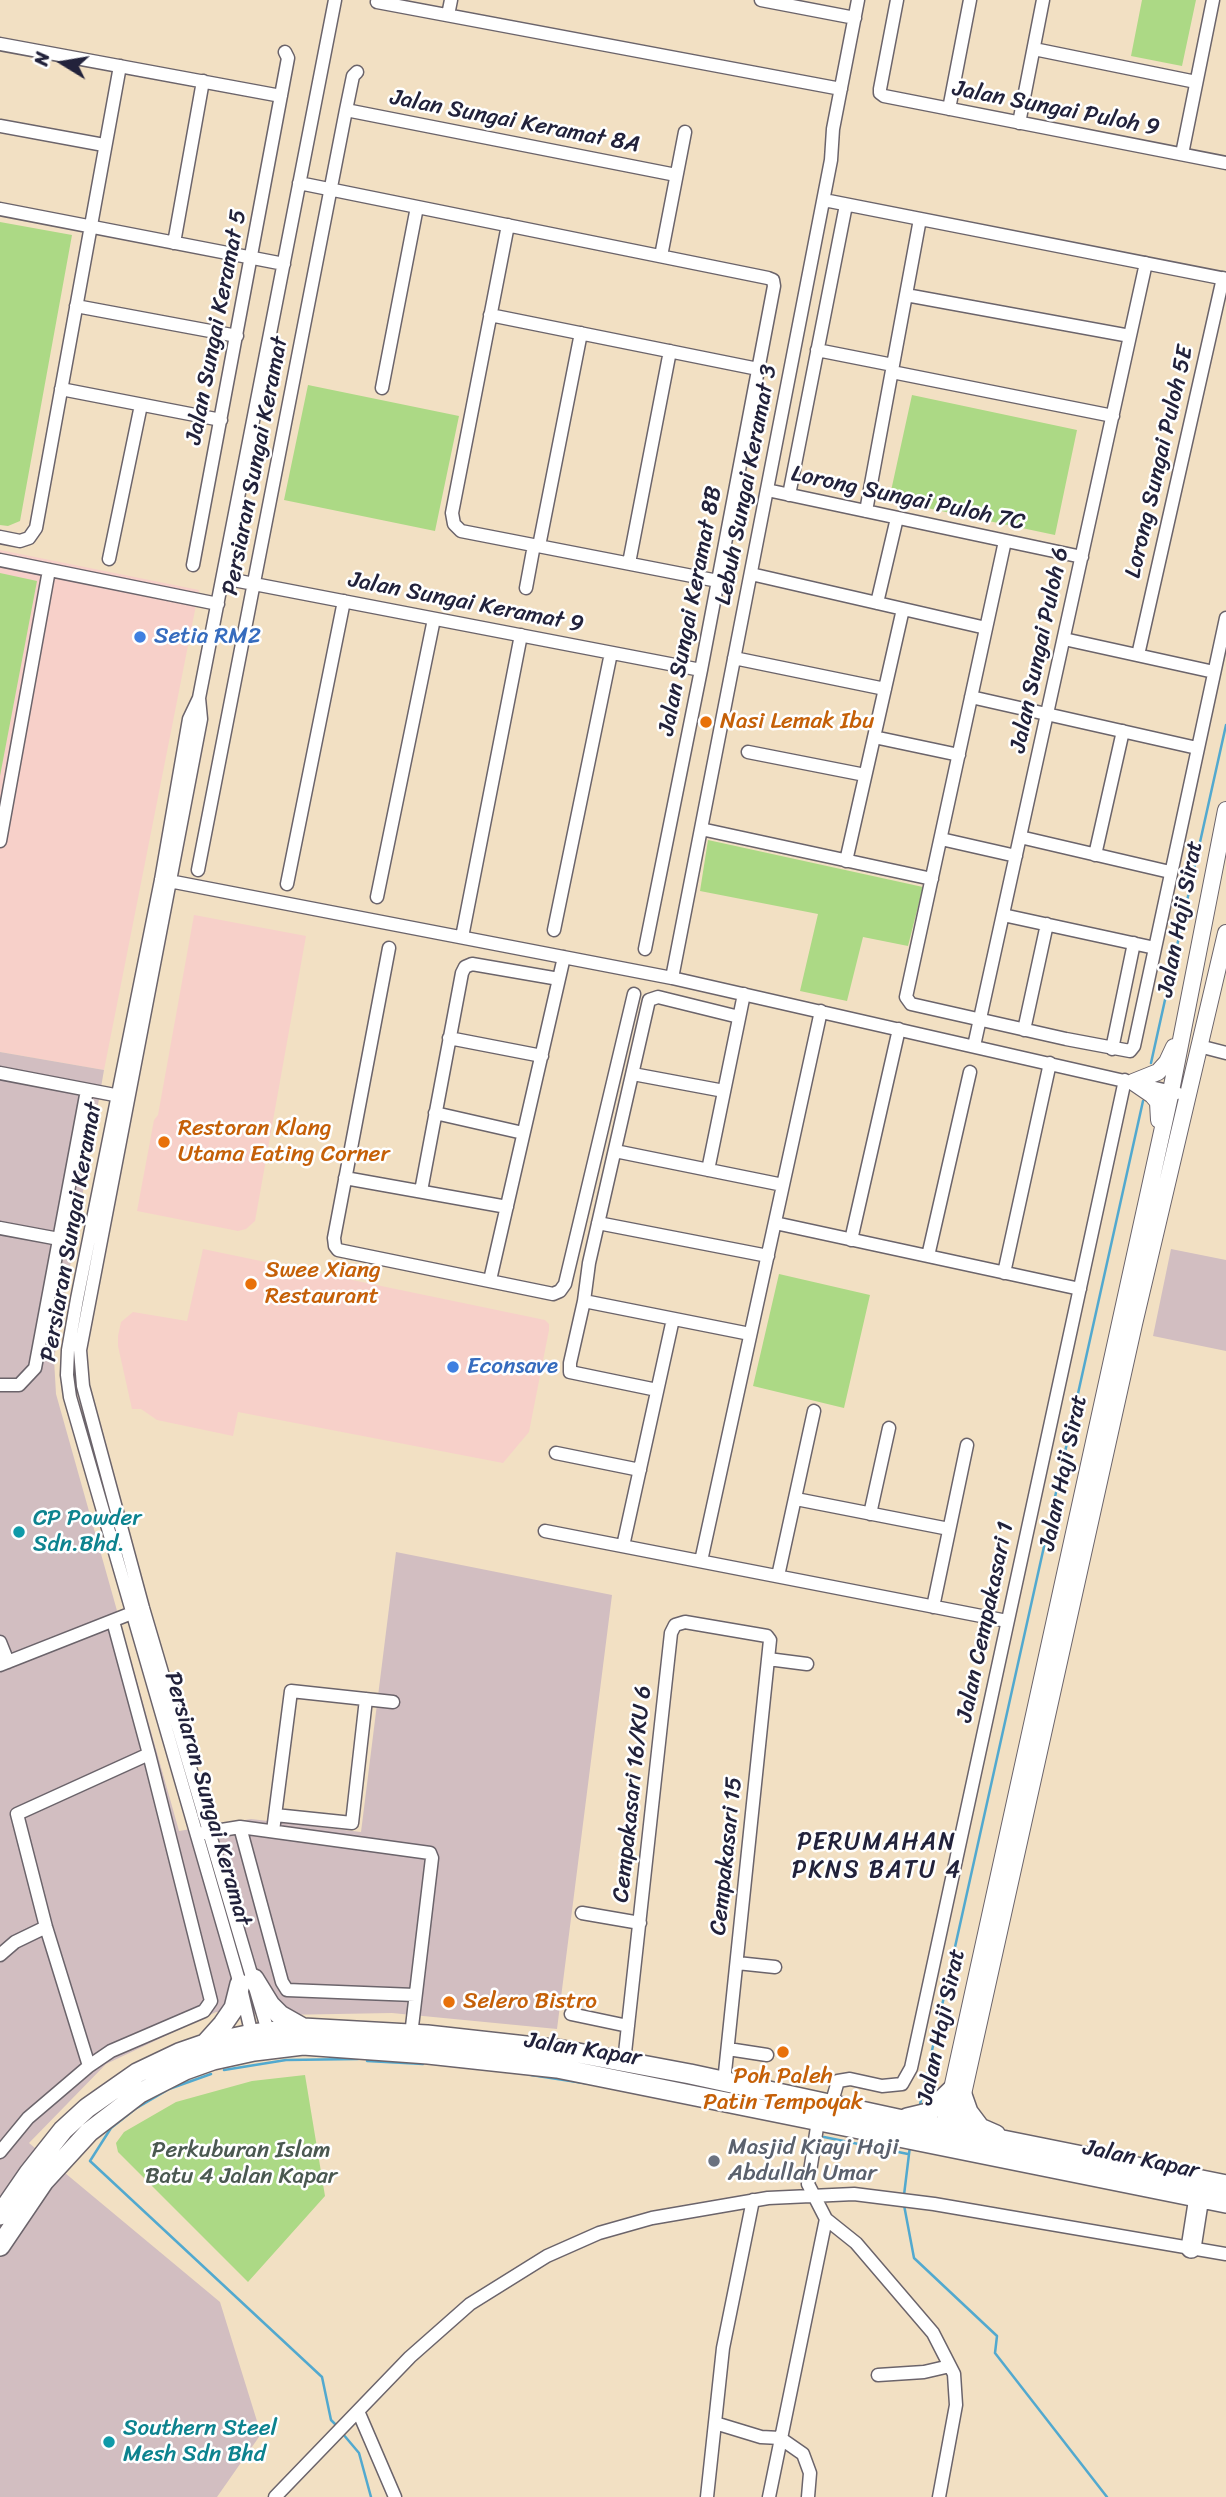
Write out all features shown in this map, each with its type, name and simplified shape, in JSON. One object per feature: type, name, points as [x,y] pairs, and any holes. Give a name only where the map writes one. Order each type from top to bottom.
[{"type":"highway","points":[[205,2044],[234,2008],[247,1982],[270,2005],[303,2028]]},
{"type":"highway","name":"Jalan Kapar","points":[[0,2246],[44,2181],[89,2132],[140,2093],[185,2070],[303,2028],[537,2046],[831,2105],[1090,2166],[1226,2185]]},
{"type":"highway","name":"Jalan Kapar","points":[[0,2215],[63,2130],[86,2108],[137,2073],[205,2044],[262,2041],[557,2068],[686,2092],[818,2121],[924,2129],[1008,2141],[1090,2166],[1198,2205],[1226,2203]]},
{"type":"highway","points":[[924,2129],[957,2093],[980,2128],[1008,2141]]},
{"type":"highway","points":[[1192,2241],[1198,2205]]},
{"type":"main road","name":"Jalan Haji Sirat","points":[[957,2093],[1171,1091],[1226,810]]},
{"type":"main road","name":"Jalan Haji Sirat","points":[[924,2129],[957,2093],[1226,933]]},
{"type":"main road","points":[[1129,1081],[1158,1072],[1167,1062],[1192,984]]},
{"type":"main road","points":[[1129,1081],[1152,1094],[1158,1102],[1160,1114],[1145,1207]]},
{"type":"street","name":"Persiaran Sungai Keramat","points":[[262,2041],[137,1611],[80,1368],[83,1329],[123,1097],[165,881],[201,719],[200,698],[335,0]]},
{"type":"street","points":[[448,15],[451,0]]},
{"type":"street","points":[[761,0],[855,18]]},
{"type":"street","name":"Lebuh Sungai Keramat 3","points":[[672,978],[824,200],[858,0]]},
{"type":"street","name":"Jalan Sungai Puloh 9","points":[[897,0],[880,93],[884,96],[1226,163]]},
{"type":"street","points":[[949,109],[970,0]]},
{"type":"street","points":[[1019,123],[1042,0]]},
{"type":"street","points":[[1182,154],[1213,0]]},
{"type":"street","points":[[377,1],[841,89]]},
{"type":"street","points":[[0,44],[281,96]]},
{"type":"street","points":[[1034,49],[1196,82]]},
{"type":"street","name":"Jalan Sungai Keramat 5","points":[[193,565],[288,58],[285,52]]},
{"type":"street","points":[[0,537],[20,541],[29,538],[36,528],[120,66]]},
{"type":"street","name":"Persiaran Sungai Keramat","points":[[198,870],[346,110],[353,76],[357,72]]},
{"type":"street","points":[[173,243],[203,82]]},
{"type":"street","name":"Jalan Sungai Keramat 8A","points":[[346,110],[676,174]]},
{"type":"street","points":[[0,125],[104,145]]},
{"type":"street","points":[[299,183],[661,256],[685,132]]},
{"type":"street","points":[[824,200],[1224,278]]},
{"type":"street","points":[[789,495],[846,205]]},
{"type":"street","points":[[382,388],[417,207]]},
{"type":"street","points":[[0,209],[284,264]]},
{"type":"street","points":[[866,511],[920,219]]},
{"type":"street","points":[[508,225],[452,513],[454,524],[461,531],[718,581]]},
{"type":"street","name":"Jalan Sungai Keramat 8B","points":[[645,949],[774,286],[773,280],[661,256]]},
{"type":"street","name":"Jalan Sungai Puloh 6","points":[[974,1046],[1146,263]]},
{"type":"street","name":"Lorong Sungai Puloh 5E","points":[[1138,655],[1224,278]]},
{"type":"street","points":[[906,295],[1130,336]]},
{"type":"street","points":[[76,306],[237,337]]},
{"type":"street","points":[[490,315],[758,369]]},
{"type":"street","points":[[526,588],[580,333]]},
{"type":"street","points":[[817,350],[1113,416]]},
{"type":"street","points":[[629,563],[670,351]]},
{"type":"street","points":[[61,389],[221,419]]},
{"type":"street","points":[[109,559],[141,405]]},
{"type":"street","name":"Lorong Sungai Puloh 7C","points":[[767,490],[1082,557]]},
{"type":"street","points":[[877,603],[897,518]]},
{"type":"street","points":[[1005,541],[906,997],[911,1004],[1126,1052],[1134,1046],[1226,618]]},
{"type":"street","points":[[0,560],[218,604]]},
{"type":"street","points":[[0,841],[49,570]]},
{"type":"street","points":[[751,574],[986,628]]},
{"type":"street","name":"Jalan Sungai Keramat 9","points":[[223,578],[701,670]]},
{"type":"street","points":[[287,884],[344,601]]},
{"type":"street","points":[[846,861],[903,609]]},
{"type":"street","points":[[377,897],[434,619]]},
{"type":"street","points":[[462,937],[521,635]]},
{"type":"street","points":[[1064,639],[1214,672]]},
{"type":"street","points":[[554,930],[611,653]]},
{"type":"street","points":[[734,659],[885,690]]},
{"type":"street","points":[[971,697],[1197,748]]},
{"type":"street","points":[[1095,855],[1123,730]]},
{"type":"street","points":[[874,737],[959,755]]},
{"type":"street","points":[[748,752],[865,775]]},
{"type":"street","points":[[701,830],[932,879]]},
{"type":"street","points":[[1020,837],[1170,872]]},
{"type":"street","points":[[941,839],[1016,856]]},
{"type":"street","points":[[165,881],[672,978],[1188,1095]]},
{"type":"street","points":[[1003,915],[1155,948]]},
{"type":"street","points":[[1024,1030],[1046,924]]},
{"type":"street","points":[[1112,1049],[1134,943]]},
{"type":"street","points":[[388,948],[334,1238],[338,1250],[553,1294],[560,1291],[565,1284],[634,994]]},
{"type":"street","points":[[490,1280],[564,957]]},
{"type":"street","points":[[421,1191],[465,967],[472,964],[559,979]]},
{"type":"street","points":[[708,1170],[744,994]]},
{"type":"street","points":[[657,1390],[571,1373],[570,1363],[598,1223],[651,998],[657,997],[739,1017]]},
{"type":"street","points":[[701,1561],[821,1012]]},
{"type":"street","points":[[851,1240],[899,1029]]},
{"type":"street","points":[[449,1038],[541,1056]]},
{"type":"street","points":[[1199,1046],[1226,1053]]},
{"type":"street","points":[[1004,1273],[1050,1063]]},
{"type":"street","points":[[928,1256],[970,1072]]},
{"type":"street","points":[[0,1073],[123,1097]]},
{"type":"street","points":[[633,1074],[724,1091]]},
{"type":"street","name":"Jalan Cempakasari 1","points":[[831,2105],[838,2081],[850,2079],[882,2086],[902,2084],[911,2068],[1080,1289],[1129,1081]]},
{"type":"street","points":[[0,1385],[19,1385],[35,1368],[88,1090]]},
{"type":"street","points":[[435,1113],[523,1133]]},
{"type":"street","points":[[615,1151],[783,1185]]},
{"type":"street","points":[[345,1178],[507,1207]]},
{"type":"street","points":[[598,1223],[768,1256]]},
{"type":"street","points":[[775,1223],[1080,1289]]},
{"type":"street","points":[[0,1228],[59,1239]]},
{"type":"street","points":[[584,1300],[750,1334]]},
{"type":"street","points":[[623,1546],[673,1319]]},
{"type":"street","points":[[778,1577],[814,1411]]},
{"type":"street","points":[[870,1514],[889,1428]]},
{"type":"street","points":[[933,1607],[967,1445]]},
{"type":"street","points":[[556,1453],[640,1470]]},
{"type":"street","points":[[796,1499],[949,1529]]},
{"type":"street","points":[[544,1531],[1007,1621]]},
{"type":"street","points":[[0,1642],[4,1663],[137,1611]]},
{"type":"street","points":[[0,2152],[28,2118],[89,2066],[111,2051],[204,2011],[211,2001],[113,1621]]},
{"type":"street","name":"Cempakasari 16/KU 6","points":[[624,2062],[673,1628],[685,1622],[767,1636]]},
{"type":"street","name":"Cempakasari 15","points":[[724,2082],[770,1640],[767,1636]]},
{"type":"street","points":[[768,1659],[807,1664]]},
{"type":"street","points":[[273,1831],[291,1690],[393,1702]]},
{"type":"street","points":[[275,1815],[352,1823],[366,1699]]},
{"type":"street","points":[[89,2066],[46,1927],[17,1814],[149,1754]]},
{"type":"street","points":[[203,1833],[240,1828],[430,1853],[431,1871],[411,2035]]},
{"type":"street","points":[[240,1828],[282,1982],[287,1990],[415,1995]]},
{"type":"street","points":[[582,1913],[640,1923]]},
{"type":"street","points":[[0,1955],[15,1942],[46,1927]]},
{"type":"street","points":[[737,1963],[775,1967]]},
{"type":"street","points":[[571,2014],[628,2026]]},
{"type":"street","points":[[728,2049],[767,2054]]},
{"type":"street","points":[[818,2121],[808,2184],[813,2195],[826,2219],[856,2242],[933,2333],[954,2375],[956,2405],[939,2497]]},
{"type":"street","points":[[275,2497],[410,2357],[470,2304],[547,2256],[599,2233],[652,2218],[753,2200],[854,2194],[1192,2241],[1226,2254]]},
{"type":"street","points":[[707,2497],[723,2348],[753,2200]]},
{"type":"street","points":[[769,2497],[826,2219]]},
{"type":"street","points":[[877,2375],[924,2372],[950,2366]]},
{"type":"street","points":[[358,2411],[395,2497]]},
{"type":"street","points":[[715,2423],[761,2437],[780,2438],[803,2454],[810,2473],[808,2497]]},
{"type":"shaded area","points":[[0,550],[199,590],[104,1070],[0,1052]]},
{"type":"shaded area","points":[[194,915],[306,936],[255,1221],[246,1229],[238,1231],[137,1211],[154,1120],[158,1115]]},
{"type":"shaded area","points":[[0,1052],[104,1070],[54,1359],[56,1394],[179,1831],[251,1819],[361,1832],[396,1552],[612,1595],[557,2029],[392,2013],[280,2015],[216,2012],[106,2064],[29,2143],[220,2302],[261,2434],[217,2497],[0,2497]]},
{"type":"shaded area","points":[[203,1249],[545,1320],[549,1324],[549,1330],[529,1432],[503,1463],[238,1412],[233,1436],[157,1420],[141,1409],[132,1409],[118,1346],[121,1322],[133,1312],[187,1321]]},
{"type":"shaded area","points":[[1171,1249],[1226,1260],[1226,1351],[1153,1336]]},
{"type":"green space","points":[[1142,0],[1196,0],[1182,66],[1131,56]]},
{"type":"green space","points":[[0,222],[72,235],[20,521],[8,526],[0,525]]},
{"type":"green space","points":[[308,385],[459,416],[435,531],[284,500]]},
{"type":"green space","points":[[912,395],[1077,430],[1055,535],[889,500]]},
{"type":"green space","points":[[0,573],[37,581],[0,776]]},
{"type":"green space","points":[[708,840],[923,887],[908,946],[863,937],[847,1001],[800,991],[818,914],[700,891]]},
{"type":"green space","points":[[779,1274],[870,1295],[844,1408],[753,1386]]},
{"type":"green space","name":"Perkuburan Islam Batu 4 Jalan Kapar","points":[[305,2075],[325,2196],[248,2282],[118,2152],[116,2143],[124,2132],[176,2102],[252,2081]]},
{"type":"waterway","points":[[1151,1063],[1226,725]]},
{"type":"waterway","points":[[919,2109],[1143,1101]]},
{"type":"waterway","points":[[224,2070],[286,2060],[358,2059]]},
{"type":"waterway","points":[[367,2061],[423,2064]]},
{"type":"waterway","points":[[211,2074],[169,2089],[135,2109],[111,2128],[90,2161],[322,2377],[331,2420],[337,2426]]},
{"type":"waterway","points":[[531,2075],[590,2084]]},
{"type":"waterway","points":[[824,2137],[908,2154]]},
{"type":"waterway","points":[[904,2195],[910,2146]]},
{"type":"waterway","points":[[904,2205],[914,2258],[997,2336],[995,2353],[1107,2497]]},
{"type":"waterway","points":[[343,2434],[359,2453],[371,2497]]},
{"type":"place","name":"Setia RM2","points":[[140,637]]},
{"type":"place","name":"Nasi Lemak Ibu","points":[[706,722]]},
{"type":"place","name":"Restoran Klang Utama Eating Corner","points":[[164,1142]]},
{"type":"place","name":"Swee Xiang Restaurant","points":[[251,1284]]},
{"type":"place","name":"Econsave","points":[[453,1367]]},
{"type":"place","name":"CP Powder Sdn.Bhd.","points":[[19,1532]]},
{"type":"place","name":"Selero Bistro","points":[[449,2002]]},
{"type":"place","name":"Poh Paleh Patin Tempoyak","points":[[783,2052]]},
{"type":"place","name":"Masjid Kiayi Haji Abdullah Umar","points":[[714,2161]]},
{"type":"place","name":"Southern Steel Mesh Sdn Bhd","points":[[109,2442]]},
{"type":"district","name":"PERUMAHAN PKNS BATU 4","points":[[877,1857]]}]
